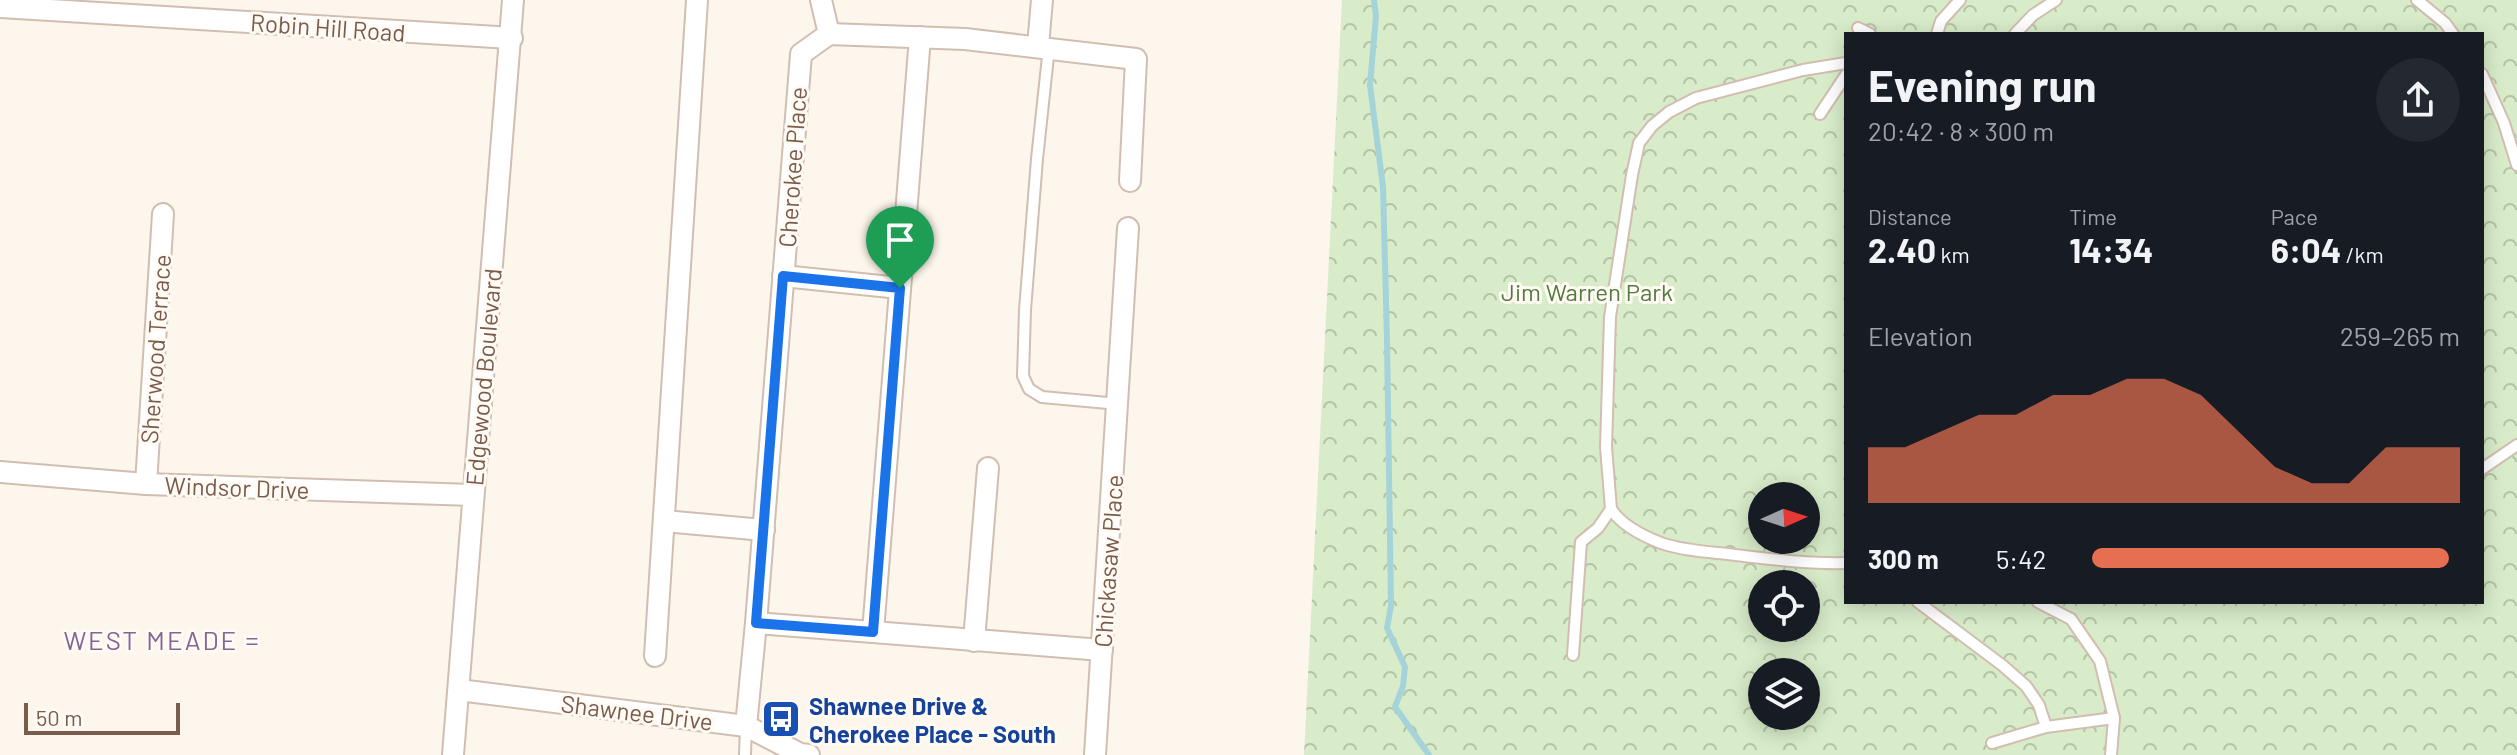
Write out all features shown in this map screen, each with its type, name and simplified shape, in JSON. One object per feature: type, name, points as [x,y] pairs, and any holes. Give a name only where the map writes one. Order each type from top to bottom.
[{"type":"street","name":"Edgewood Boulevard","points":[[453,755],[513,0]]},
{"type":"street","points":[[655,656],[697,0]]},
{"type":"street","points":[[821,0],[829,34],[1043,46],[1136,59],[1130,181]]},
{"type":"street","points":[[1042,0],[1043,46]]},
{"type":"street","name":"Robin Hill Road","points":[[0,7],[512,38]]},
{"type":"street","name":"Cherokee Place","points":[[746,726],[801,54],[829,34]]},
{"type":"street","points":[[873,632],[920,37]]},
{"type":"street","name":"Sherwood Terrace","points":[[146,484],[163,214]]},
{"type":"street","name":"Chickasaw Place","points":[[1095,755],[1128,228]]},
{"type":"street","points":[[783,276],[900,288]]},
{"type":"street","points":[[974,641],[988,468]]},
{"type":"street","name":"Windsor Drive","points":[[0,472],[146,484],[473,495]]},
{"type":"street","points":[[664,521],[764,530]]},
{"type":"street","points":[[756,623],[1102,650]]},
{"type":"street","name":"Shawnee Drive","points":[[459,690],[746,726],[800,754],[809,755]]},
{"type":"lane","points":[[1938,32],[1941,21],[1960,0]]},
{"type":"lane","points":[[2017,32],[2033,15],[2056,0]]},
{"type":"lane","points":[[2417,0],[2452,32]]},
{"type":"lane","points":[[1858,28],[1866,32]]},
{"type":"lane","points":[[1043,46],[1023,376],[1029,389],[1042,397],[1119,404]]},
{"type":"lane","points":[[1844,63],[1803,70],[1696,98],[1669,112],[1652,126],[1639,143],[1610,317],[1606,447],[1611,509],[1616,517],[1638,533],[1664,544],[1700,551],[1844,563]]},
{"type":"lane","points":[[1820,114],[1844,78]]},
{"type":"lane","points":[[2484,78],[2504,123],[2517,165]]},
{"type":"lane","points":[[2484,468],[2517,445]]},
{"type":"lane","points":[[1573,655],[1581,542],[1598,528],[1611,509]]},
{"type":"lane","points":[[1921,604],[2026,686],[2039,705],[2046,727]]},
{"type":"lane","points":[[2042,604],[2071,619],[2100,661],[2114,718],[2111,755]]},
{"type":"lane","points":[[1992,743],[2046,727],[2114,718]]},
{"type":"lane","points":[[745,755],[746,726]]},
{"type":"green space","name":"Jim Warren Park","points":[[1342,0],[2517,0],[2517,755],[1304,755]]},
{"type":"waterway","points":[[1374,0],[1376,16],[1370,85],[1383,187],[1387,340],[1391,606],[1387,628],[1405,667],[1403,686],[1395,707],[1429,755]]},
{"type":"place","name":"Shawnee Drive & Cherokee Place - South","points":[[781,719]]},
{"type":"district","name":"WEST MEADE =","points":[[162,639]]},
{"type":"route","points":[[783,276],[900,288],[873,632],[756,623],[783,276]]}]
